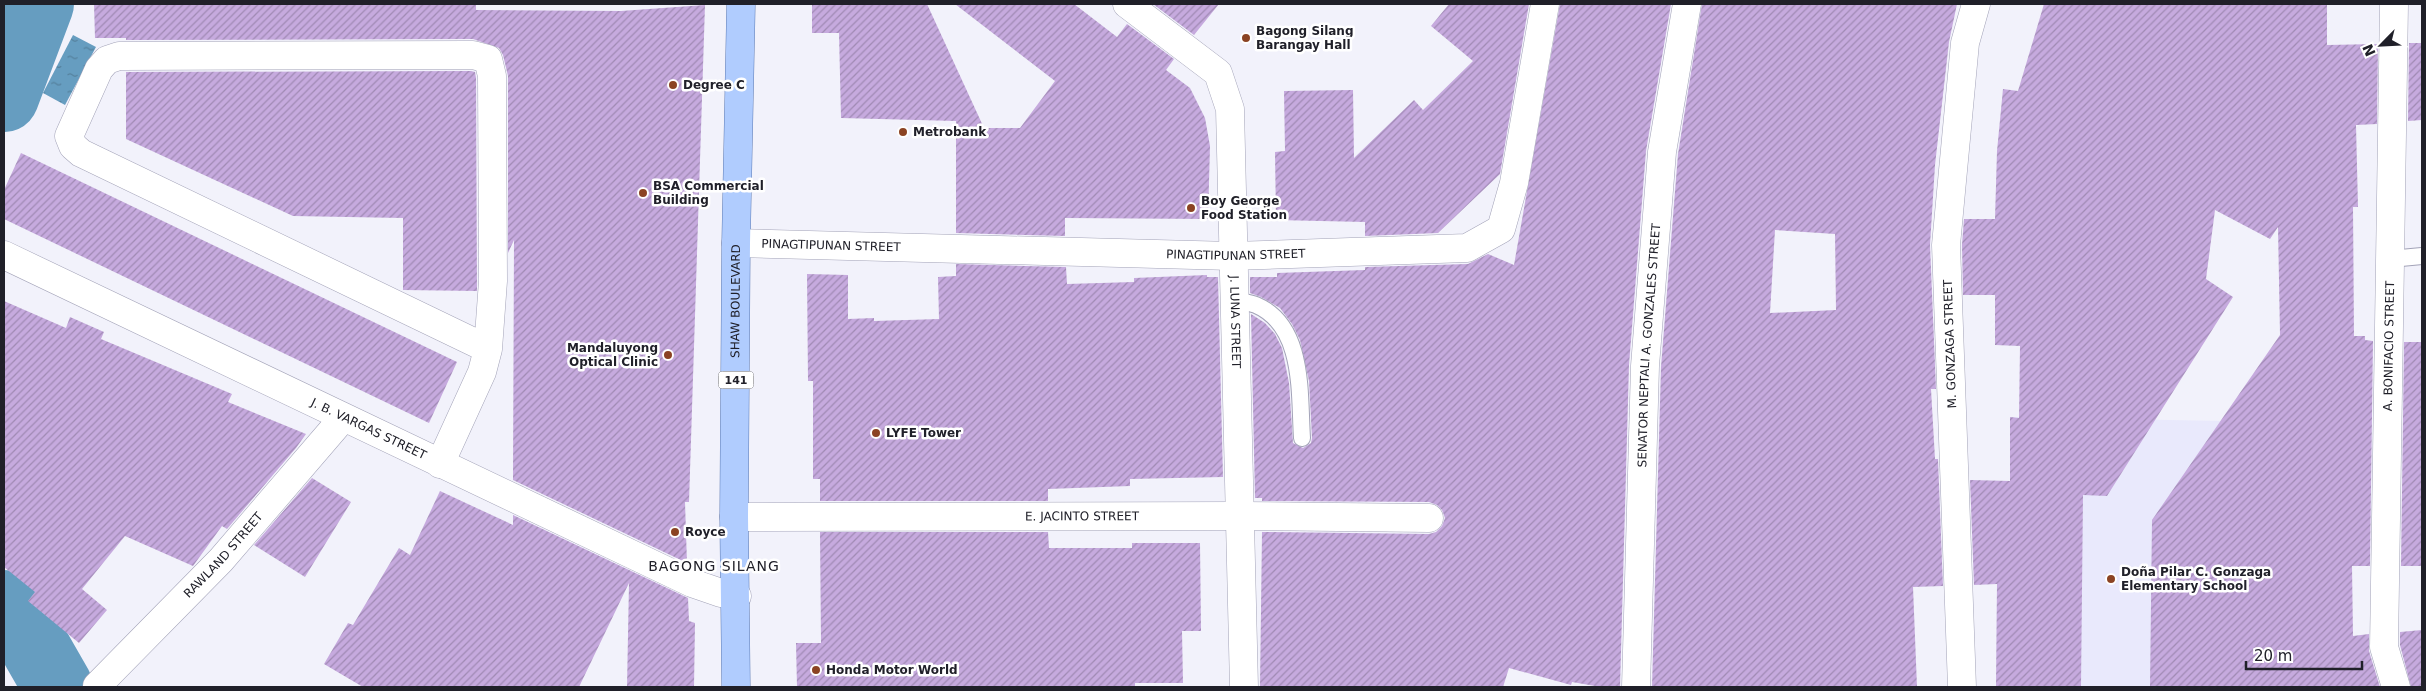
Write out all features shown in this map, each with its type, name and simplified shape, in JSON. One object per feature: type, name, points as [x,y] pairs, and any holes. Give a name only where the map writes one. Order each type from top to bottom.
[{"type":"main road","name":"SHAW BOULEVARD","points":[[736,687],[737,596],[734,517],[736,243],[741,4]]},
{"type":"street","name":"J. LUNA STREET","points":[[1127,4],[1218,73],[1230,109],[1233,300],[1244,687]]},
{"type":"street","name":"PINAGTIPUNAN STREET","points":[[736,243],[1232,256],[1468,248],[1501,229],[1514,183],[1545,4]]},
{"type":"street","name":"SENATOR NEPTALI A. GONZALES STREET","points":[[1636,687],[1645,366],[1662,152],[1687,4]]},
{"type":"street","name":"M. GONZAGA STREET","points":[[1962,687],[1946,245],[1965,44],[1976,4]]},
{"type":"street","name":"A. BONIFACIO STREET","points":[[2394,4],[2384,647],[2396,687]]},
{"type":"street","points":[[440,464],[482,372],[488,349],[493,281],[492,76],[488,59],[473,55],[119,56],[107,60],[99,69],[69,136],[73,146],[81,153],[488,349]]},
{"type":"street","name":"J. B. VARGAS STREET","points":[[4,255],[692,583],[721,593],[737,596]]},
{"type":"street","name":"RAWLAND STREET","points":[[97,686],[221,560],[343,418]]},
{"type":"street","name":"E. JACINTO STREET","points":[[734,517],[1240,516],[1429,518]]},
{"type":"lane","points":[[2390,258],[2422,256]]},
{"type":"lane","points":[[1233,300],[1254,304],[1272,314],[1286,334],[1297,358],[1302,438]]},
{"type":"shaded area","name":"Doña Pilar C. Gonzaga Elementary School","points":[[2010,417],[2224,421],[2206,687],[1996,687],[1998,481],[2010,481]]},
{"type":"water","points":[[73,35],[96,47],[65,105],[43,93]]},
{"type":"building","points":[[94,4],[476,4],[476,10],[621,11],[705,5],[689,502],[685,502],[687,563],[513,480],[514,240],[508,253],[508,76],[503,55],[499,48],[473,39],[126,40],[126,38],[95,38]]},
{"type":"building","points":[[812,4],[927,4],[984,128],[1020,128],[1055,81],[955,4],[1074,4],[1117,37],[1127,24],[1174,59],[1166,70],[1190,88],[1205,118],[1210,146],[1208,219],[1065,218],[1065,236],[956,233],[956,121],[841,118],[839,33],[812,33]]},
{"type":"building","points":[[1153,4],[1219,4],[1194,35]]},
{"type":"building","points":[[1449,4],[1529,4],[1500,174],[1438,233],[1365,236],[1365,222],[1276,220],[1275,152],[1285,151],[1284,91],[1353,90],[1354,158],[1414,100],[1423,110],[1473,61],[1431,26]]},
{"type":"building","points":[[1560,4],[1671,4],[1646,151],[1629,365],[1620,687],[1601,687],[1572,682],[1571,685],[1509,668],[1503,687],[1260,687],[1262,532],[1429,534],[1436,532],[1442,526],[1445,518],[1442,510],[1437,505],[1429,502],[1262,501],[1262,498],[1255,498],[1251,314],[1265,323],[1275,334],[1282,348],[1289,383],[1293,443],[1303,448],[1311,443],[1312,438],[1309,381],[1300,340],[1292,324],[1280,308],[1250,293],[1250,277],[1277,277],[1277,273],[1365,270],[1365,267],[1468,264],[1488,254],[1514,265]]},
{"type":"building","points":[[1702,4],[1957,4],[1949,42],[1935,165],[1930,245],[1936,389],[1931,389],[1935,459],[1938,459],[1943,586],[1913,587],[1917,687],[1652,687],[1661,367],[1678,154]],"holes":[[[1775,230],[1835,234],[1836,310],[1770,313]]]},
{"type":"building","points":[[2044,4],[2327,4],[2327,45],[2378,44],[2377,124],[2356,125],[2358,207],[2353,207],[2354,336],[2365,336],[2365,340],[2373,341],[2370,566],[2352,566],[2353,636],[2369,634],[2369,651],[2380,687],[2150,687],[2152,520],[2280,335],[2278,227],[2270,239],[2215,210],[2206,279],[2233,297],[2107,496],[2083,495],[2081,687],[1996,687],[1997,584],[1974,585],[1970,480],[2010,481],[2010,417],[2019,418],[2020,346],[1995,345],[1995,295],[1963,295],[1962,245],[1964,219],[1995,219],[1997,151],[2003,89],[2018,91]]},
{"type":"building","points":[[2409,43],[2422,43],[2422,120],[2408,121]]},
{"type":"building","points":[[126,72],[475,72],[476,78],[477,291],[403,290],[403,218],[293,216],[126,139]]},
{"type":"building","points":[[21,153],[457,362],[429,423],[4,219],[4,190]]},
{"type":"building","points":[[956,264],[1066,267],[1067,284],[1134,282],[1134,278],[1207,275],[1207,277],[1218,277],[1223,477],[1130,479],[1130,486],[1048,489],[1048,501],[820,501],[820,479],[813,479],[813,381],[808,381],[807,274],[848,275],[848,319],[874,318],[874,321],[939,319],[938,277],[956,276]]},
{"type":"building","points":[[4,301],[66,328],[70,317],[104,332],[101,339],[232,394],[228,402],[306,434],[227,529],[222,526],[193,566],[125,536],[82,589],[107,610],[79,643],[28,601],[35,592],[4,567]]},
{"type":"building","points":[[2404,342],[2422,342],[2422,566],[2401,566]]},
{"type":"building","points":[[312,478],[351,502],[305,577],[254,545]]},
{"type":"building","points":[[440,491],[513,525],[513,515],[688,598],[689,621],[695,623],[694,687],[627,687],[629,583],[579,687],[363,687],[324,664],[348,623],[353,625],[399,548],[410,555]]},
{"type":"building","points":[[820,532],[1048,532],[1049,548],[1132,548],[1132,543],[1200,543],[1201,631],[1182,631],[1183,683],[1135,683],[1135,687],[797,687],[796,643],[821,643]]},
{"type":"building","points":[[2422,630],[2422,687],[2411,687],[2400,645],[2400,632]]},
{"type":"waterway","points":[[4,97],[39,4]]},
{"type":"waterway","points":[[4,605],[19,619],[58,687]]},
{"type":"place","name":"Bagong Silang Barangay Hall","points":[[1246,38]]},
{"type":"place","name":"Degree C","points":[[673,85]]},
{"type":"place","name":"Metrobank","points":[[903,132]]},
{"type":"place","name":"BSA Commercial Building","points":[[643,193]]},
{"type":"place","name":"Boy George Food Station","points":[[1191,208]]},
{"type":"place","name":"Mandaluyong Optical Clinic","points":[[668,355]]},
{"type":"place","name":"LYFE Tower","points":[[876,433]]},
{"type":"place","name":"Royce","points":[[675,532]]},
{"type":"place","name":"Doña Pilar C. Gonzaga Elementary School","points":[[2111,579]]},
{"type":"place","name":"Honda Motor World","points":[[816,670]]},
{"type":"district","name":"BAGONG SILANG","points":[[714,566]]}]
